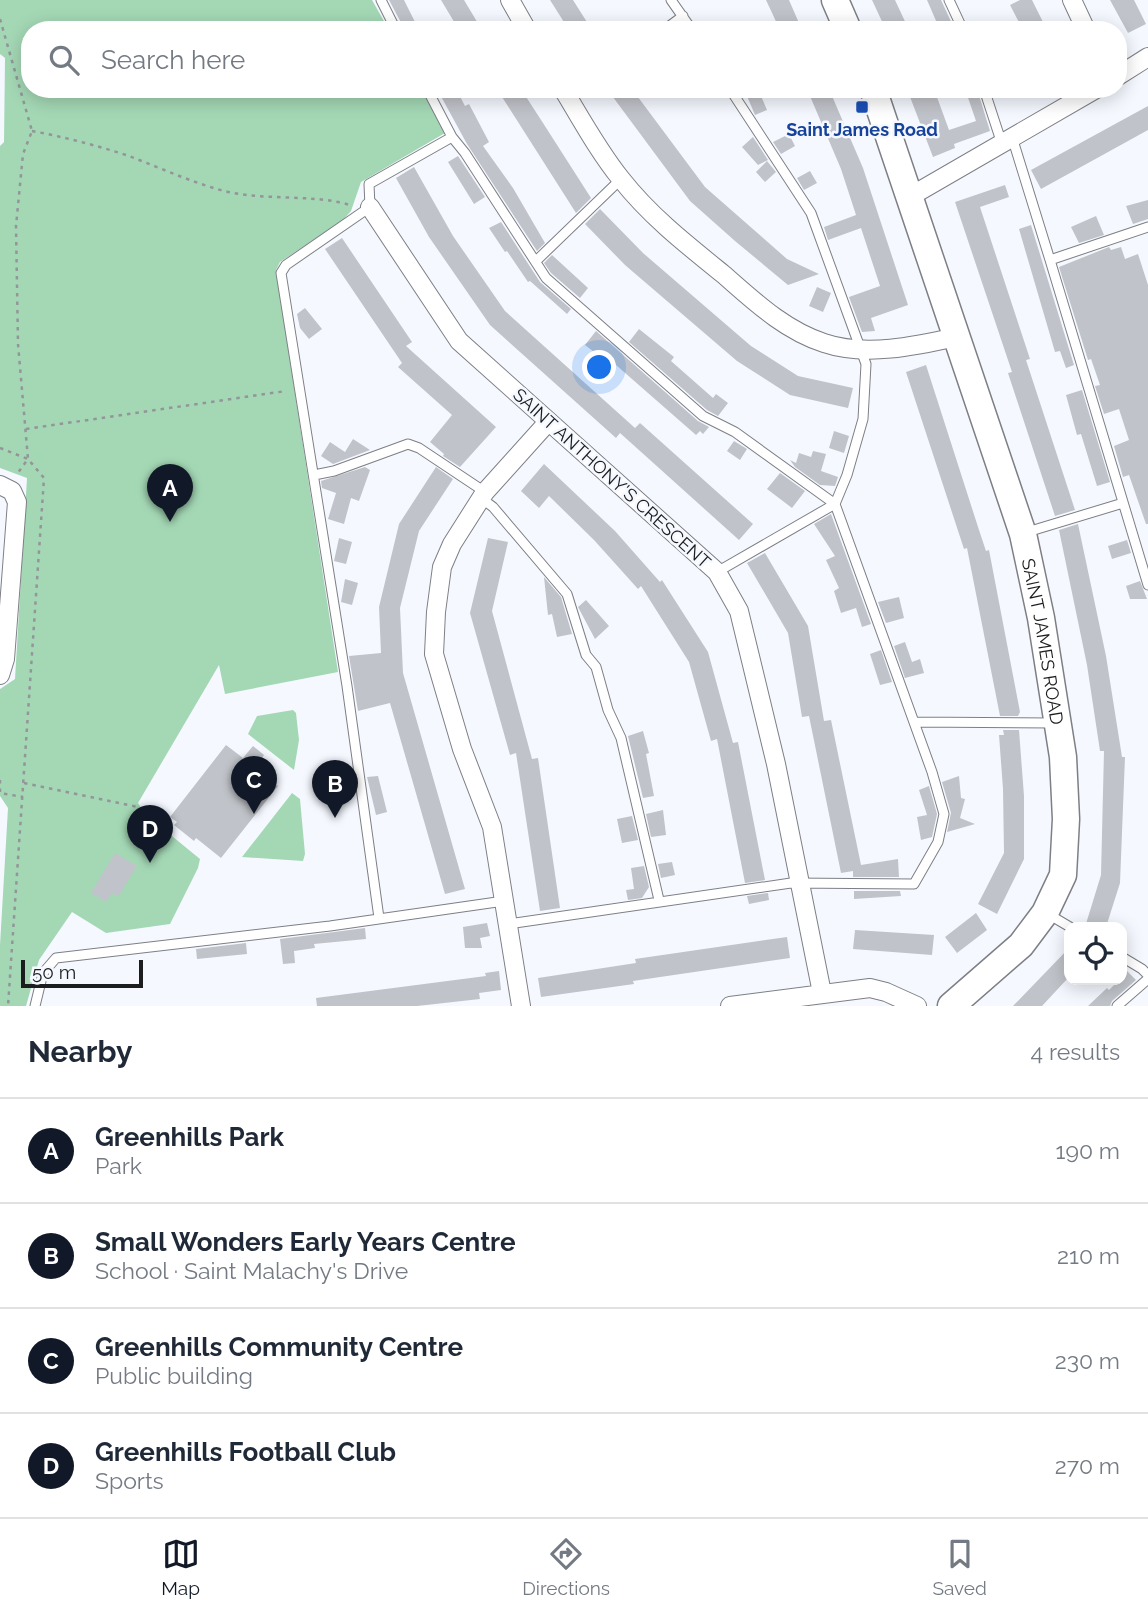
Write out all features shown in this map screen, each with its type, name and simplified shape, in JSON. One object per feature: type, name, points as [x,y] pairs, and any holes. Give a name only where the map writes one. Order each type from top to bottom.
[{"type":"street","points":[[510,0],[522,21]]},
{"type":"street","points":[[835,0],[844,21]]},
{"type":"street","points":[[1072,0],[1082,21]]},
{"type":"street","points":[[1127,72],[1146,65]]},
{"type":"street","points":[[574,98],[621,179],[668,229],[774,318],[826,344],[859,349],[924,345],[956,337]]},
{"type":"street","name":"SAINT JAMES ROAD","points":[[876,98],[1023,534],[1041,618],[1063,757],[1066,819],[1063,875],[1045,913],[1021,945],[951,1006]]},
{"type":"street","points":[[911,195],[1080,98]]},
{"type":"street","name":"SAINT ANTHONY'S CRESCENT","points":[[361,207],[459,341],[717,572],[739,611],[776,764],[822,993]]},
{"type":"street","points":[[522,1006],[492,827],[462,749],[434,654],[442,567],[452,544],[483,495],[548,422]]},
{"type":"street","points":[[0,675],[5,659],[17,502],[7,482]]},
{"type":"street","points":[[730,1006],[795,1001],[822,993],[870,988],[917,1006]]},
{"type":"lane","points":[[381,0],[392,21]]},
{"type":"lane","points":[[671,0],[686,21]]},
{"type":"lane","points":[[949,0],[959,21]]},
{"type":"lane","points":[[676,21],[683,16]]},
{"type":"lane","points":[[432,98],[452,137],[546,278],[703,416],[735,432],[835,504],[915,722],[944,814],[937,842],[914,884],[800,883],[659,900],[508,924]]},
{"type":"lane","points":[[717,572],[835,504],[847,475],[863,419],[866,364],[811,213],[736,98]]},
{"type":"lane","points":[[988,98],[1007,140],[1050,260],[1148,585]]},
{"type":"lane","points":[[379,918],[347,686],[281,273],[286,265],[361,207],[369,184],[452,137]]},
{"type":"lane","points":[[536,261],[621,179]]},
{"type":"lane","points":[[1050,260],[1148,227]]},
{"type":"lane","points":[[314,475],[334,471],[408,444],[419,448],[483,495],[567,594],[586,655],[596,667],[608,709],[621,738],[659,900]]},
{"type":"lane","points":[[1023,534],[1123,503]]},
{"type":"lane","points":[[915,722],[1058,723]]},
{"type":"lane","points":[[35,1006],[43,973],[56,958],[504,901]]},
{"type":"lane","points":[[1045,913],[1064,924]]},
{"type":"lane","points":[[1117,1006],[1148,977],[1142,969],[1127,960]]},
{"type":"path","points":[[0,19],[21,92]]},
{"type":"path","points":[[7,482],[27,459],[18,344],[16,226],[23,154],[32,131],[23,98]]},
{"type":"path","points":[[32,131],[67,137],[125,155],[218,190],[274,198],[339,202],[361,207]]},
{"type":"path","points":[[26,429],[300,389]]},
{"type":"path","points":[[0,448],[27,459],[44,478],[8,1006]]},
{"type":"path","points":[[0,780],[0,793],[23,797]]},
{"type":"path","points":[[24,783],[138,807],[152,814]]},
{"type":"green space","points":[[0,0],[372,0],[384,21],[21,21],[21,98],[426,98],[445,133],[361,182],[351,211],[342,221],[280,262],[276,270],[338,672],[225,694],[219,665],[138,803],[145,814],[200,859],[170,924],[106,933],[72,912],[39,960],[26,1006],[0,1006],[0,945],[8,808],[0,796],[0,689],[15,679],[27,478],[0,468],[0,146],[4,142],[5,58],[0,54]]},
{"type":"green space","points":[[293,710],[296,713],[299,740],[294,770],[248,734],[257,716]]},
{"type":"green space","points":[[292,793],[300,799],[305,854],[303,861],[242,857]]},
{"type":"building","points":[[389,0],[404,0],[414,21],[400,21]]},
{"type":"building","points":[[441,0],[464,0],[477,21],[454,21]]},
{"type":"building","points":[[550,0],[573,0],[586,21],[563,21]]},
{"type":"building","points":[[766,0],[789,0],[798,21],[776,21]]},
{"type":"building","points":[[872,0],[895,0],[905,21],[882,21]]},
{"type":"building","points":[[927,0],[941,0],[951,21],[936,21]]},
{"type":"building","points":[[1020,0],[1032,0],[1042,21],[1018,21],[1010,5]]},
{"type":"building","points":[[1110,0],[1134,0],[1146,24],[1128,33],[1127,21],[1121,21]]},
{"type":"building","points":[[442,98],[461,98],[465,106],[469,104],[489,142],[483,146],[513,188],[545,243],[537,251],[467,144]]},
{"type":"building","points":[[503,98],[527,98],[591,198],[576,213]]},
{"type":"building","points":[[614,98],[639,98],[705,187],[787,259],[819,274],[788,285],[690,201]]},
{"type":"building","points":[[748,98],[762,98],[767,110],[755,115]]},
{"type":"building","points":[[811,98],[833,98],[863,168],[908,305],[871,318],[875,331],[862,332],[849,297],[880,286],[861,228],[828,240],[824,227],[856,215],[841,169]]},
{"type":"building","points":[[910,98],[937,98],[949,130],[976,121],[968,98],[980,98],[990,131],[954,144],[955,148],[933,157]]},
{"type":"building","points":[[1148,106],[1148,130],[1041,189],[1031,170]]},
{"type":"building","points":[[789,134],[795,146],[781,154],[773,142]]},
{"type":"building","points":[[753,137],[768,160],[758,165],[742,147]]},
{"type":"building","points":[[458,156],[485,197],[474,204],[448,162]]},
{"type":"building","points":[[767,161],[776,172],[765,182],[756,172]]},
{"type":"building","points":[[414,167],[453,236],[505,311],[635,428],[640,423],[753,524],[739,540],[620,433],[616,438],[490,325],[429,237],[396,178]]},
{"type":"building","points":[[810,171],[817,183],[804,190],[797,178]]},
{"type":"building","points":[[1005,185],[1009,197],[980,207],[1030,359],[1026,360],[1075,510],[1055,516],[1008,373],[1012,372],[955,202]]},
{"type":"building","points":[[1148,200],[1148,219],[1133,224],[1126,206]]},
{"type":"building","points":[[600,209],[643,253],[751,346],[798,376],[853,388],[848,408],[790,395],[737,361],[625,265],[585,224]]},
{"type":"building","points":[[1096,216],[1104,235],[1079,243],[1071,227]]},
{"type":"building","points":[[501,222],[540,282],[571,309],[567,314],[528,282],[507,251],[505,252],[489,228]]},
{"type":"building","points":[[1031,225],[1074,365],[1066,368],[1060,351],[1055,352],[1019,229]]},
{"type":"building","points":[[342,238],[412,342],[406,346],[496,427],[460,467],[443,456],[430,442],[452,415],[398,367],[402,363],[325,249]]},
{"type":"building","points":[[1109,247],[1111,250],[1121,247],[1125,259],[1138,254],[1148,285],[1148,524],[1129,475],[1123,477],[1114,446],[1129,440],[1119,409],[1104,414],[1095,386],[1100,385],[1091,359],[1088,360],[1059,267]]},
{"type":"building","points":[[552,255],[588,288],[580,298],[551,273],[544,263]]},
{"type":"building","points":[[817,287],[831,293],[823,312],[809,306]]},
{"type":"building","points":[[305,308],[322,329],[309,339],[300,328],[297,314]]},
{"type":"building","points":[[639,329],[674,357],[671,361],[713,398],[716,394],[728,403],[718,416],[707,410],[629,342]]},
{"type":"building","points":[[596,331],[698,421],[709,427],[703,434],[700,431],[696,435],[600,351],[598,355],[585,345]]},
{"type":"building","points":[[926,365],[986,551],[989,550],[1020,712],[1018,716],[1000,716],[967,548],[964,549],[906,372]]},
{"type":"building","points":[[1082,390],[1110,482],[1097,486],[1081,434],[1077,435],[1066,395]]},
{"type":"building","points":[[834,431],[849,436],[844,453],[829,448]]},
{"type":"building","points":[[353,439],[370,450],[333,464],[321,456],[330,442],[345,452]]},
{"type":"building","points":[[734,441],[747,449],[740,460],[727,451]]},
{"type":"building","points":[[813,451],[826,454],[821,471],[838,477],[835,486],[820,485],[795,467],[790,460],[796,463],[799,453],[811,457]]},
{"type":"building","points":[[544,464],[615,531],[660,582],[662,580],[708,652],[733,743],[738,742],[765,880],[745,883],[717,739],[711,741],[689,662],[641,586],[638,589],[549,496],[539,508],[521,491]]},
{"type":"building","points":[[365,467],[370,470],[359,501],[351,498],[344,524],[328,519],[336,493],[322,488],[321,481]]},
{"type":"building","points":[[436,467],[453,479],[419,531],[400,608],[403,673],[465,889],[445,894],[390,703],[358,711],[349,656],[381,653],[379,607],[399,524]]},
{"type":"building","points":[[780,473],[805,491],[792,508],[767,489]]},
{"type":"building","points":[[831,514],[871,624],[862,627],[856,608],[841,613],[834,591],[839,588],[826,560],[835,556],[814,524]]},
{"type":"building","points":[[1078,524],[1106,656],[1122,757],[1125,757],[1120,883],[1108,922],[1087,922],[1101,875],[1104,751],[1100,751],[1087,665],[1059,530]]},
{"type":"building","points":[[339,538],[352,542],[346,564],[334,561]]},
{"type":"building","points":[[488,538],[508,542],[492,611],[532,759],[538,758],[560,908],[540,911],[516,753],[510,755],[470,613]]},
{"type":"building","points":[[1127,540],[1131,553],[1112,559],[1108,546]]},
{"type":"building","points":[[765,553],[808,626],[824,721],[831,720],[861,865],[898,859],[899,877],[853,877],[853,871],[841,873],[809,716],[802,717],[788,633],[747,563]]},
{"type":"building","points":[[544,577],[561,597],[572,634],[557,637],[552,614],[548,615]]},
{"type":"building","points":[[345,579],[358,583],[352,605],[341,602]]},
{"type":"building","points":[[1140,581],[1147,599],[1130,599],[1126,586]]},
{"type":"building","points":[[899,597],[904,618],[886,623],[878,602]]},
{"type":"building","points":[[586,600],[609,626],[595,639],[578,607]]},
{"type":"building","points":[[905,642],[912,662],[920,659],[924,673],[905,678],[894,646]]},
{"type":"building","points":[[881,650],[892,682],[880,685],[870,654]]},
{"type":"building","points":[[1003,730],[1019,730],[1024,796],[1024,859],[997,914],[978,904],[1004,853],[999,735],[1004,735]]},
{"type":"building","points":[[643,731],[649,753],[646,754],[654,796],[643,798],[628,736]]},
{"type":"building","points":[[226,745],[243,758],[253,746],[264,755],[255,768],[278,786],[221,858],[174,825],[177,822],[170,817]]},
{"type":"building","points":[[378,776],[387,812],[376,815],[367,777]]},
{"type":"building","points":[[959,776],[961,798],[965,799],[960,818],[975,824],[947,832],[951,813],[942,782]]},
{"type":"building","points":[[929,786],[937,814],[932,837],[921,840],[917,817],[927,815],[919,790]]},
{"type":"building","points":[[663,810],[666,835],[651,837],[646,814]]},
{"type":"building","points":[[632,816],[638,840],[622,843],[617,819]]},
{"type":"building","points":[[115,853],[137,866],[118,897],[112,893],[106,902],[91,893]]},
{"type":"building","points":[[672,862],[675,875],[661,878],[658,864]]},
{"type":"building","points":[[644,866],[649,887],[642,898],[628,900],[626,890],[634,889],[631,868]]},
{"type":"building","points":[[854,891],[900,891],[901,896],[854,899]]},
{"type":"building","points":[[768,893],[769,900],[749,904],[747,896]]},
{"type":"building","points":[[976,913],[987,930],[957,953],[945,937]]},
{"type":"building","points":[[487,923],[490,936],[480,938],[482,948],[465,948],[463,927]]},
{"type":"building","points":[[365,928],[366,939],[314,944],[315,948],[294,951],[295,963],[283,964],[280,939]]},
{"type":"building","points":[[855,930],[934,935],[932,955],[853,949]]},
{"type":"building","points":[[787,937],[790,958],[541,997],[538,978],[636,963],[635,959]]},
{"type":"building","points":[[246,943],[247,954],[197,959],[196,949]]},
{"type":"building","points":[[1064,953],[1064,982],[1042,1006],[1013,1006]]},
{"type":"building","points":[[499,971],[501,990],[479,993],[480,999],[417,1006],[317,1006],[316,998],[486,976],[485,973]]},
{"type":"building","points":[[1127,971],[1136,980],[1112,1001],[1110,1006],[1088,1006],[1107,988],[1109,990],[1114,985],[1127,985]]},
{"type":"place","name":"Saint James Road","points":[[862,107]]},
{"type":"place","name":"Greenhills Park","points":[[170,522]]},
{"type":"place","name":"Greenhills Community Centre","points":[[254,814]]},
{"type":"place","name":"Small Wonders Early Years Centre","points":[[335,818]]},
{"type":"place","name":"Greenhills Football Club","points":[[150,863]]}]
